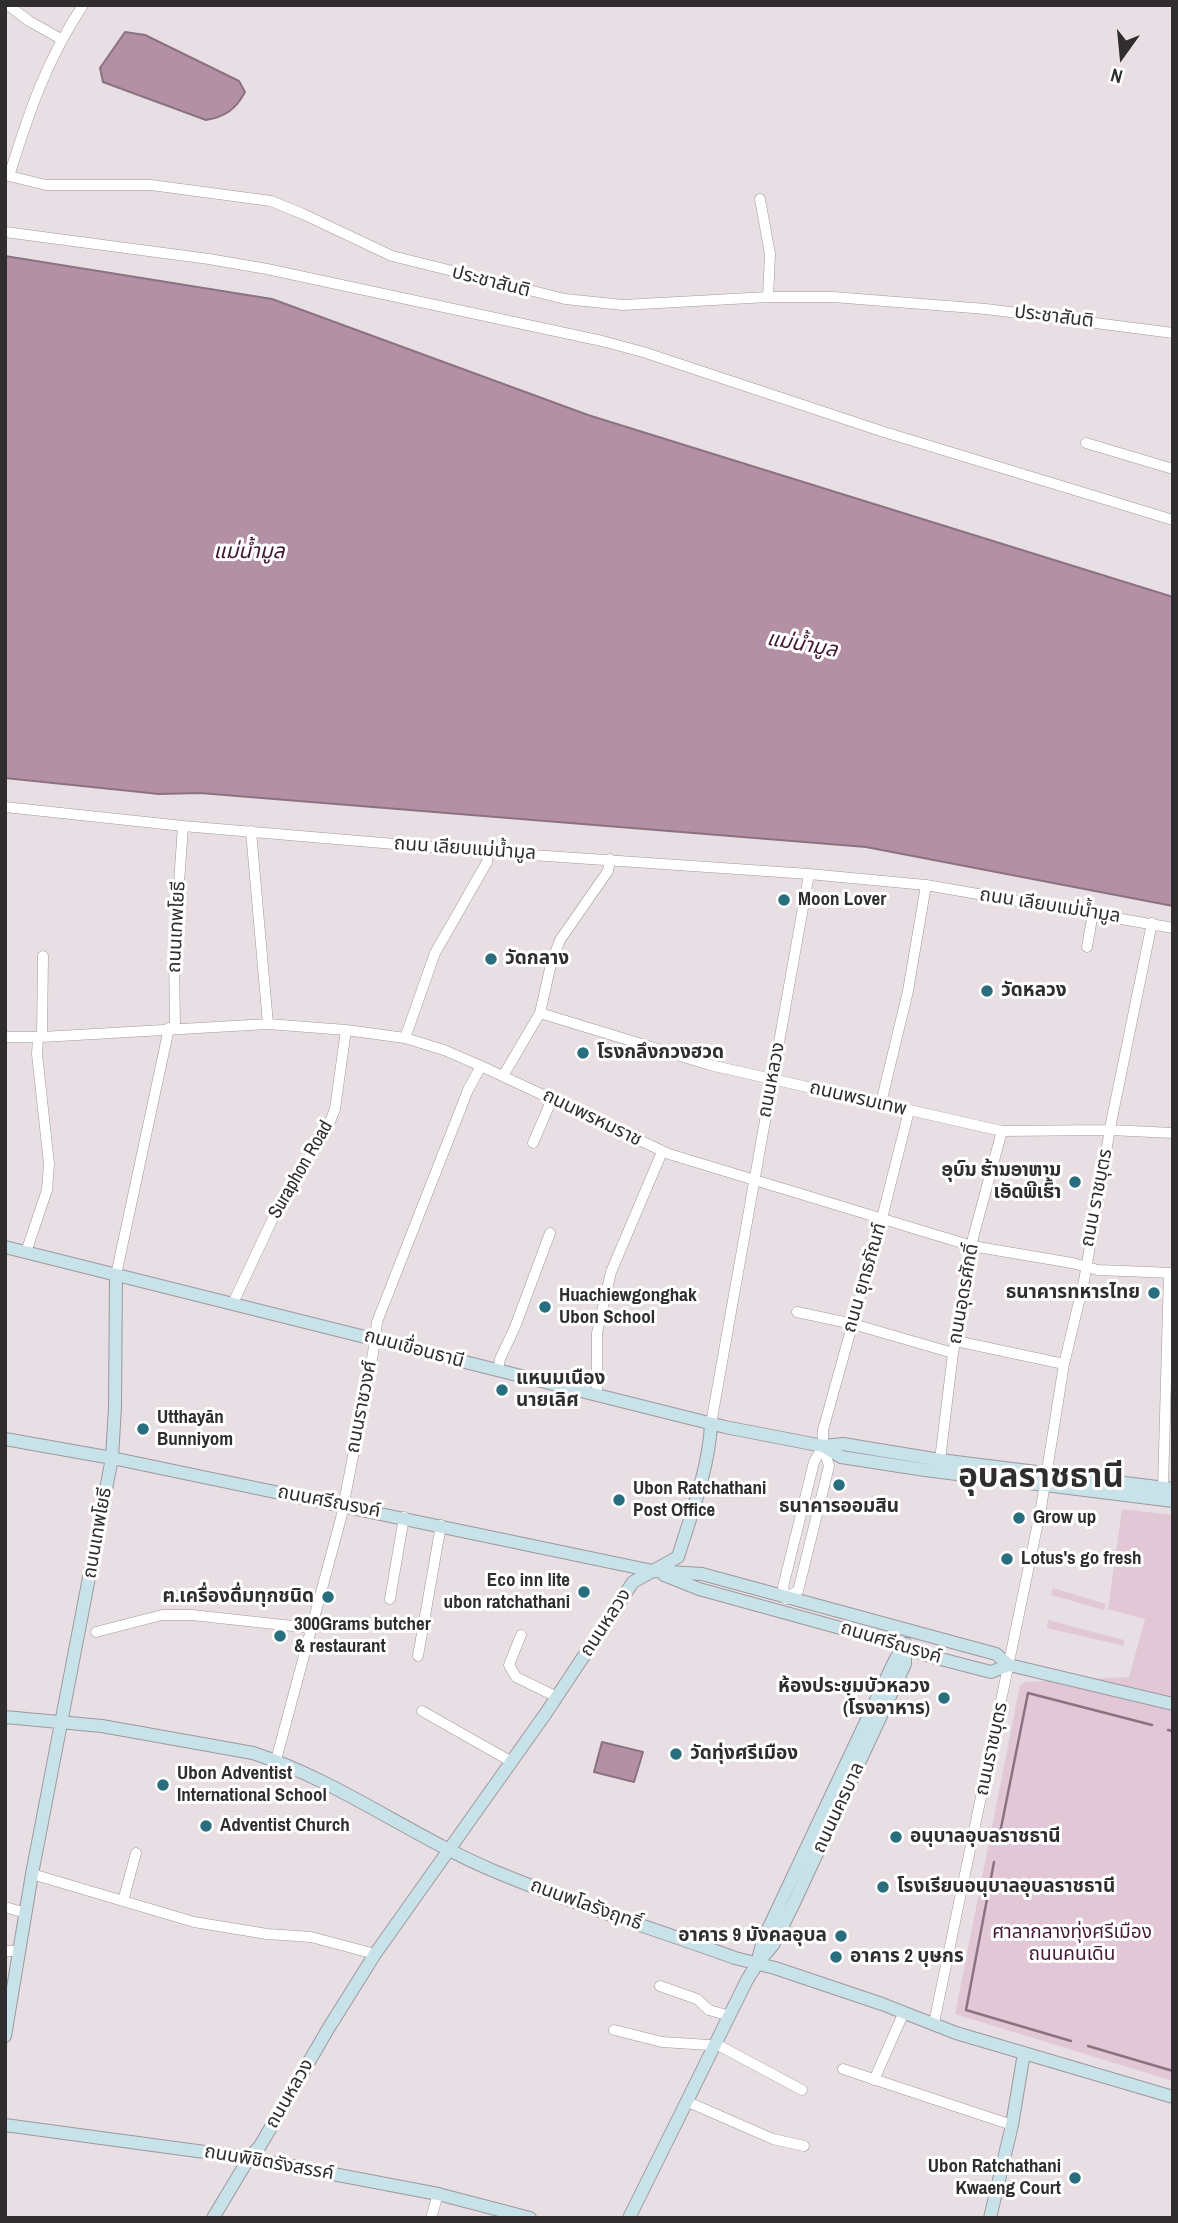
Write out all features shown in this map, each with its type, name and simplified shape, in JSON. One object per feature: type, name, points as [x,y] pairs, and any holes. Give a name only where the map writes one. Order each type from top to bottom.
[{"type":"street","points":[[8,5],[29,21],[61,39]]},
{"type":"street","name":"ประชาสันติ","points":[[83,5],[42,76],[7,176],[46,185],[151,185],[271,201],[392,256],[565,299],[622,305],[768,297],[833,297],[1085,320],[1173,333]]},
{"type":"street","points":[[760,199],[770,254],[768,297]]},
{"type":"street","points":[[5,232],[209,259],[278,271],[602,341],[643,352],[884,432],[1173,520]]},
{"type":"street","points":[[1086,443],[1173,469]]},
{"type":"street","name":"ถนน เลียบแม่น้ำมูล","points":[[5,807],[183,826],[488,852],[809,874],[926,886],[1173,928]]},
{"type":"street","name":"ถนนเทพโยธี","points":[[5,2036],[32,1874],[112,1458],[116,1407],[116,1275],[172,1028],[183,826]]},
{"type":"street","points":[[251,831],[268,1024]]},
{"type":"street","points":[[405,1038],[435,953],[487,862],[488,852]]},
{"type":"street","points":[[503,1076],[540,1013],[551,964],[560,940],[608,871],[610,859]]},
{"type":"street","name":"ถนนหลวง","points":[[213,2218],[249,2158],[260,2146],[375,1954],[558,1697],[633,1581],[678,1557],[710,1438],[753,1178],[809,874]]},
{"type":"street","points":[[881,1103],[908,991],[926,886]]},
{"type":"street","points":[[1087,947],[1093,913]]},
{"type":"street","name":"ถนน ราชบุตร","points":[[1044,1480],[1064,1364],[1084,1281],[1110,1130],[1152,923]]},
{"type":"street","points":[[26,1252],[47,1190],[49,1164],[37,1054],[43,956]]},
{"type":"street","name":"ถนนพรมเทพ","points":[[540,1013],[710,1065],[1002,1131],[1110,1130],[1173,1133]]},
{"type":"street","name":"ถนนพรหมราช","points":[[5,1038],[268,1024],[405,1038],[444,1050],[481,1066],[662,1152],[696,1164],[753,1178],[972,1246],[1098,1270],[1171,1273]]},
{"type":"street","name":"Suraphon Road","points":[[233,1303],[283,1197],[326,1132],[335,1109],[346,1030]]},
{"type":"street","name":"ถนนราชวงศ์","points":[[276,1760],[343,1505],[377,1322],[468,1090],[481,1066]]},
{"type":"street","points":[[533,1143],[552,1098]]},
{"type":"street","name":"ถนน ยุทธภัณฑ์","points":[[823,1446],[823,1430],[909,1111]]},
{"type":"street","name":"ถนนอุดรศักดิ์","points":[[939,1466],[953,1353],[972,1246],[1002,1131]]},
{"type":"street","points":[[597,1394],[597,1333],[611,1272],[662,1152]]},
{"type":"street","points":[[498,1371],[500,1359],[515,1327],[550,1233]]},
{"type":"street","name":"ถนนเขื่อนธานี","points":[[5,1247],[711,1424],[823,1446],[841,1457],[1168,1494]]},
{"type":"street","points":[[1168,1494],[1171,1273]]},
{"type":"street","points":[[797,1312],[853,1324],[953,1353]]},
{"type":"street","points":[[956,1340],[1064,1364]]},
{"type":"street","name":"ถนนศรีณรงค์","points":[[5,1439],[404,1517],[653,1570],[702,1574],[996,1654],[1009,1665],[1173,1704]]},
{"type":"street","points":[[787,1597],[797,1591],[829,1465],[823,1446]]},
{"type":"street","points":[[783,1611],[787,1597],[783,1587],[814,1462],[823,1446]]},
{"type":"street","name":"ถนนราชบุตร","points":[[934,2023],[1009,1665],[1044,1480]]},
{"type":"street","points":[[390,1599],[404,1517]]},
{"type":"street","points":[[418,1656],[441,1525]]},
{"type":"street","name":"ถนนศรีณรงค์","points":[[653,1570],[702,1590],[991,1672],[1009,1665]]},
{"type":"street","points":[[96,1632],[162,1615],[192,1615],[311,1628]]},
{"type":"street","name":"ถนนนครบาล","points":[[629,2218],[757,1964],[763,1940],[825,1824],[910,1631]]},
{"type":"street","points":[[521,1635],[509,1665],[516,1677],[558,1697]]},
{"type":"street","points":[[422,1711],[512,1762]]},
{"type":"street","name":"ถนนพโลรังฤทธิ์","points":[[5,1717],[62,1721],[161,1735],[276,1760],[324,1782],[451,1850],[528,1884],[904,2012],[956,2033],[1173,2097]]},
{"type":"street","points":[[123,1901],[136,1853]]},
{"type":"street","points":[[32,1874],[194,1922],[267,1934],[311,1937],[375,1954]]},
{"type":"street","points":[[5,1907],[26,1913]]},
{"type":"street","points":[[5,1951],[20,1951]]},
{"type":"street","points":[[660,1986],[697,1999],[709,2010],[730,2016]]},
{"type":"street","points":[[874,2080],[904,2012]]},
{"type":"street","points":[[614,2030],[662,2042],[715,2046],[802,2090]]},
{"type":"street","points":[[990,2218],[1012,2125],[1024,2053]]},
{"type":"street","points":[[843,2070],[1012,2125]]},
{"type":"street","points":[[688,2102],[773,2139],[804,2146]]},
{"type":"street","name":"ถนนพิชิตรังสรรค์","points":[[5,2125],[249,2158],[438,2194],[530,2218]]},
{"type":"street","points":[[431,2218],[438,2194]]},
{"type":"green space","name":"ศาลากลางทุ่งศรีเมือง ถนนคนเดิน","points":[[1122,1509],[1173,1515],[1173,2081],[955,2014],[1020,1685],[1025,1682],[1129,1677],[1145,1619],[1108,1609]]},
{"type":"green space","points":[[1053,1588],[1106,1604],[1104,1610],[1051,1595]]},
{"type":"green space","points":[[1048,1620],[1124,1640],[1124,1646],[1047,1628]]},
{"type":"water","points":[[125,32],[145,35],[239,81],[245,92],[229,111],[206,120],[103,82],[100,68]]},
{"type":"water","name":"แม่น้ำมูล","points":[[5,256],[272,299],[588,415],[1173,597],[1173,906],[866,847],[200,793],[159,794],[5,778]]},
{"type":"water","points":[[602,1742],[643,1752],[634,1782],[594,1772]]},
{"type":"waterway","points":[[998,1843],[1028,1693],[1152,1725]]},
{"type":"waterway","points":[[1168,1730],[1173,1731]]},
{"type":"waterway","points":[[994,1862],[966,2010],[1071,2041]]},
{"type":"waterway","points":[[1088,2046],[1173,2071]]},
{"type":"place","name":"Moon Lover","points":[[784,900]]},
{"type":"place","name":"วัดกลาง","points":[[491,959]]},
{"type":"place","name":"วัดหลวง","points":[[987,991]]},
{"type":"place","name":"โรงกลึงกวงฮวด","points":[[583,1053]]},
{"type":"place","name":"ອຸບົນ ຮ້ານອາຫານ ເອັດພີເຮົ້າ","points":[[1075,1182]]},
{"type":"place","name":"ธนาคารทหารไทย","points":[[1154,1293]]},
{"type":"place","name":"Huachiewgonghak Ubon School","points":[[545,1307]]},
{"type":"place","name":"แหนมเนือง นายเลิศ","points":[[502,1390]]},
{"type":"place","name":"Utthayān Bunniyom","points":[[143,1429]]},
{"type":"place","name":"ธนาคารออมสิน","points":[[839,1485]]},
{"type":"place","name":"Ubon Ratchathani Post Office","points":[[619,1500]]},
{"type":"place","name":"Grow up","points":[[1019,1518]]},
{"type":"place","name":"Lotus's go fresh","points":[[1007,1559]]},
{"type":"place","name":"Eco inn lite ubon ratchathani","points":[[584,1592]]},
{"type":"place","name":"ฅ.เครื่องดื่มทุกชนิด","points":[[328,1597]]},
{"type":"place","name":"300Grams butcher & restaurant","points":[[280,1636]]},
{"type":"place","name":"ห้องประชุมบัวหลวง (โรงอาหาร)","points":[[944,1698]]},
{"type":"place","name":"วัดทุ่งศรีเมือง","points":[[676,1754]]},
{"type":"place","name":"Ubon Adventist International School","points":[[163,1785]]},
{"type":"place","name":"Adventist Church","points":[[206,1826]]},
{"type":"place","name":"อนุบาลอุบลราชธานี","points":[[896,1837]]},
{"type":"place","name":"โรงเรียนอนุบาลอุบลราชธานี","points":[[883,1887]]},
{"type":"place","name":"อาคาร 9 มังคลอุบล","points":[[841,1936]]},
{"type":"place","name":"อาคาร 2 บุษกร","points":[[836,1957]]},
{"type":"place","name":"Ubon Ratchathani Kwaeng Court","points":[[1075,2178]]},
{"type":"district","name":"อุบลราชธานี","points":[[1041,1478]]}]
